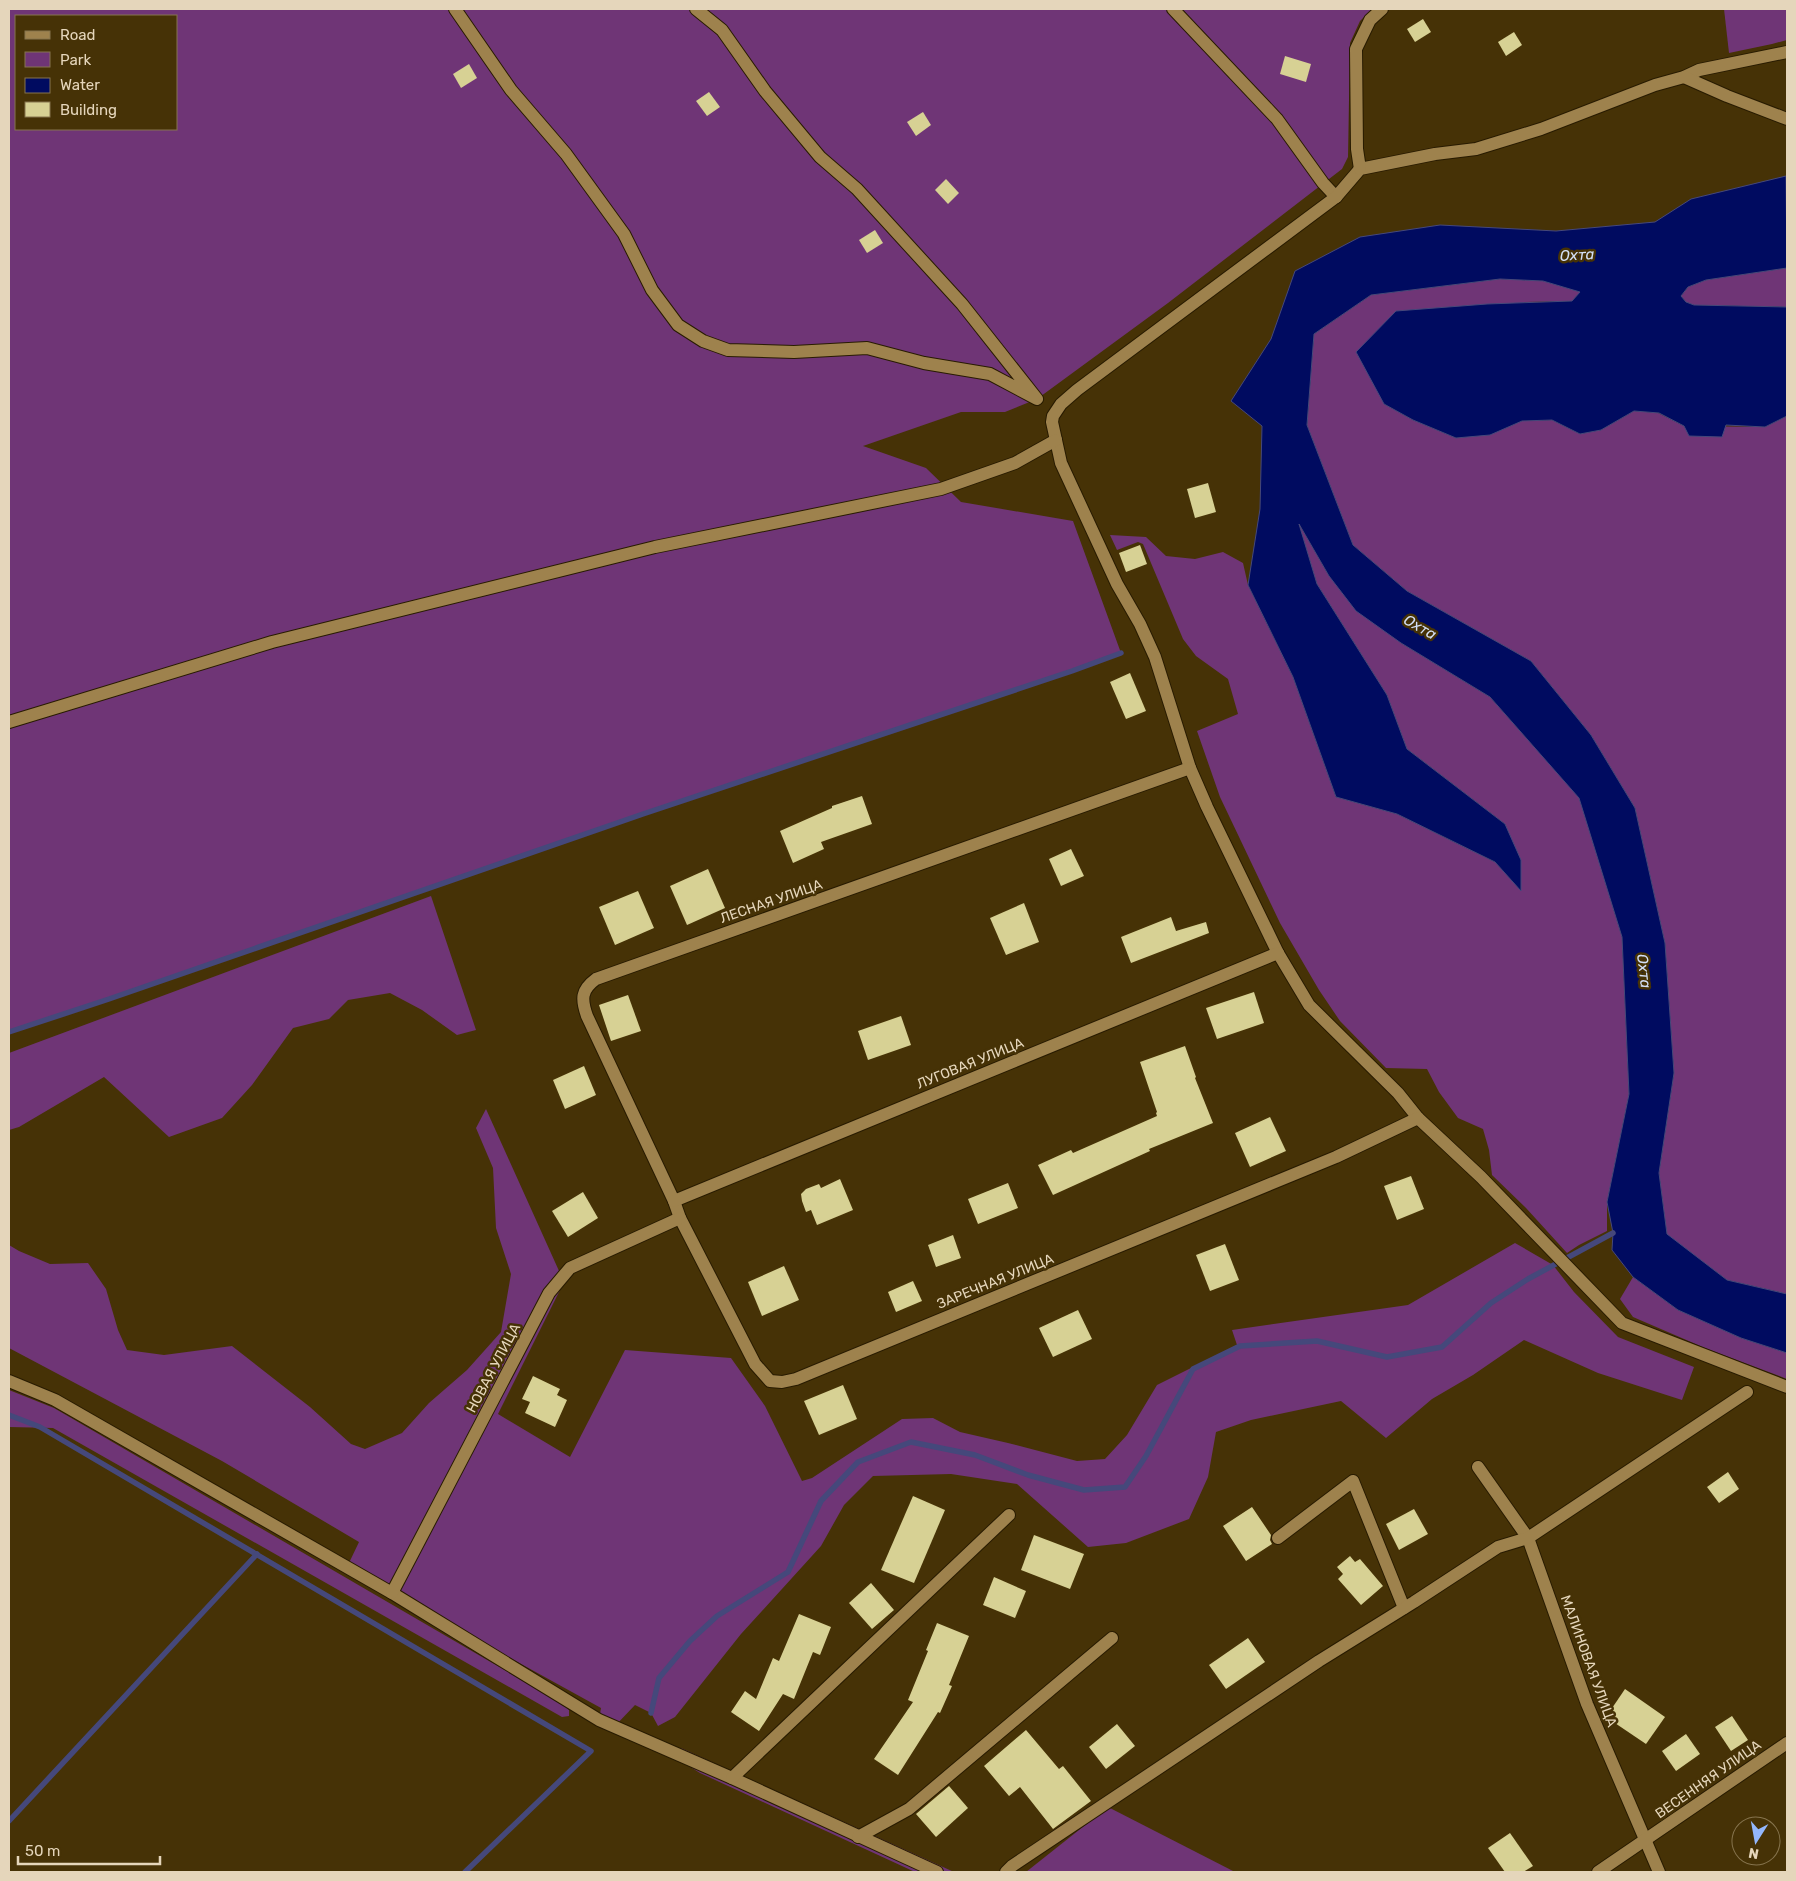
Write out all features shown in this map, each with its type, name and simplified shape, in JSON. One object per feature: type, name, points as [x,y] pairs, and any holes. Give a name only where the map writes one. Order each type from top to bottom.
[{"type":"street","points":[[455,9],[511,90],[566,154],[624,234],[652,290],[678,325],[703,342],[728,350],[794,352],[867,348],[924,363],[990,374],[1037,399],[962,304],[857,189],[820,157],[765,91],[722,30],[696,9]]},
{"type":"street","points":[[1173,9],[1277,119],[1323,183],[1336,197]]},
{"type":"street","points":[[1360,169],[1357,149],[1356,49],[1370,20],[1382,9]]},
{"type":"street","points":[[1787,52],[1699,70],[1541,129],[1476,149],[1434,154],[1360,169],[1336,197],[1071,394],[1056,409],[1052,422],[1061,463],[1083,512],[1155,657],[1190,768],[1278,954],[1309,1005],[1398,1093],[1418,1118],[1482,1176],[1622,1323],[1787,1387]]},
{"type":"street","points":[[1684,77],[1787,119]]},
{"type":"street","points":[[9,722],[272,642],[655,546],[941,489],[1014,463],[1056,440]]},
{"type":"street","name":"ЛЕСНАЯ УЛИЦА","points":[[674,1201],[587,1016],[582,1002],[584,990],[590,984],[596,979],[1190,768]]},
{"type":"street","name":"ЛУГОВАЯ УЛИЦА","points":[[674,1201],[1278,954]]},
{"type":"street","name":"ЗАРЕЧНАЯ УЛИЦА","points":[[674,1201],[680,1218],[755,1364],[770,1381],[782,1382],[796,1380],[1336,1157],[1418,1118]]},
{"type":"street","name":"НОВАЯ УЛИЦА","points":[[392,1593],[550,1293],[570,1268],[680,1218]]},
{"type":"street","points":[[9,1381],[55,1400],[392,1593],[599,1720],[732,1778],[937,1872]]},
{"type":"street","points":[[1006,1872],[1078,1821],[1319,1661],[1498,1547],[1528,1538],[1747,1392]]},
{"type":"street","name":"МАЛИНОВАЯ УЛИЦА","points":[[1478,1467],[1528,1538],[1587,1704],[1659,1872]]},
{"type":"street","points":[[1278,1538],[1353,1481],[1404,1608]]},
{"type":"street","points":[[732,1778],[1009,1515]]},
{"type":"street","points":[[858,1837],[909,1809],[1112,1638]]},
{"type":"street","name":"ВЕСЕННЯЯ УЛИЦА","points":[[1598,1872],[1787,1742]]},
{"type":"green space","points":[[9,9],[1372,9],[1360,21],[1350,43],[1348,157],[1342,169],[1168,303],[1037,399],[1005,412],[961,412],[863,446],[926,468],[961,502],[1073,521],[1121,653],[643,814],[9,1032]]},
{"type":"green space","points":[[1724,9],[1787,9],[1787,40],[1729,53]]},
{"type":"green space","points":[[1787,268],[1787,307],[1694,305],[1686,302],[1681,296],[1688,287],[1706,280]]},
{"type":"green space","points":[[1500,279],[1543,281],[1581,292],[1572,301],[1525,302],[1384,404],[1413,420],[1456,438],[1490,434],[1522,421],[1552,420],[1580,434],[1601,430],[1634,411],[1658,413],[1684,426],[1765,427],[1787,416],[1787,1294],[1727,1280],[1667,1235],[1659,1173],[1674,1073],[1665,943],[1635,808],[1591,735],[1531,661],[1407,591],[1353,545],[1307,425],[1314,334],[1371,295]]},
{"type":"green space","points":[[1298,522],[1329,576],[1401,643],[1490,697],[1579,797],[1622,937],[1629,1094],[1607,1202],[1607,1231],[1567,1253],[1526,1208],[1492,1175],[1489,1150],[1483,1129],[1458,1118],[1439,1092],[1427,1069],[1386,1068],[1340,1021],[1319,990],[1280,923],[1220,797],[1197,731],[1238,714],[1228,679],[1196,656],[1183,639],[1143,544],[1138,542],[1117,550],[1110,535],[1146,537],[1166,556],[1195,559],[1223,552],[1243,563],[1248,585],[1293,677],[1336,797],[1397,814],[1495,862],[1521,890],[1505,824],[1407,749],[1387,695],[1317,584]]},
{"type":"green space","points":[[431,896],[476,1030],[457,1035],[422,1010],[390,993],[348,1000],[329,1019],[293,1028],[252,1085],[222,1118],[169,1137],[104,1077],[19,1127],[9,1130],[9,1053]]},
{"type":"green space","points":[[486,1109],[564,1282],[498,1414],[570,1457],[625,1350],[731,1358],[765,1406],[802,1481],[812,1478],[902,1419],[933,1418],[960,1432],[1077,1461],[1105,1459],[1127,1435],[1157,1385],[1237,1345],[1232,1330],[1408,1305],[1515,1243],[1553,1265],[1574,1292],[1618,1337],[1694,1367],[1682,1400],[1598,1373],[1524,1340],[1473,1375],[1432,1399],[1386,1438],[1341,1401],[1251,1420],[1216,1432],[1208,1477],[1189,1519],[1126,1543],[1088,1547],[1017,1484],[951,1474],[873,1476],[844,1505],[821,1546],[741,1634],[675,1717],[658,1726],[651,1713],[635,1705],[614,1727],[599,1720],[601,1708],[392,1593],[348,1565],[359,1542],[222,1461],[9,1348],[9,1245],[50,1264],[88,1263],[106,1289],[118,1330],[127,1350],[164,1355],[232,1346],[310,1407],[351,1444],[365,1449],[402,1433],[429,1403],[467,1370],[501,1332],[511,1274],[496,1228],[493,1168],[476,1128]]},
{"type":"green space","points":[[1633,1277],[1678,1310],[1741,1338],[1787,1353],[1787,1379],[1705,1348],[1633,1317],[1620,1299]]},
{"type":"green space","points":[[9,1390],[54,1408],[561,1703],[569,1710],[569,1716],[562,1717],[53,1428],[9,1427]]},
{"type":"green space","points":[[681,1748],[954,1872],[915,1872],[700,1773],[692,1768],[691,1760]]},
{"type":"green space","points":[[1108,1807],[1235,1872],[1026,1872]]},
{"type":"water","name":"Охта","points":[[1786,176],[1787,268],[1706,280],[1688,287],[1681,296],[1686,302],[1694,305],[1787,307],[1787,416],[1765,427],[1726,425],[1722,437],[1689,436],[1684,426],[1659,413],[1634,411],[1601,430],[1580,434],[1552,420],[1522,421],[1490,435],[1456,438],[1413,420],[1384,404],[1356,352],[1396,311],[1487,304],[1572,301],[1580,292],[1543,281],[1500,279],[1371,295],[1314,334],[1307,425],[1353,545],[1407,591],[1531,661],[1591,735],[1635,808],[1665,943],[1674,1073],[1659,1173],[1667,1234],[1727,1280],[1787,1294],[1787,1353],[1741,1338],[1678,1310],[1633,1277],[1612,1250],[1613,1233],[1607,1202],[1629,1094],[1622,937],[1579,798],[1490,697],[1401,643],[1356,611],[1329,576],[1299,524],[1317,584],[1387,695],[1407,749],[1505,824],[1521,860],[1521,891],[1495,862],[1397,814],[1336,797],[1293,677],[1248,585],[1260,509],[1262,426],[1231,401],[1271,339],[1295,271],[1360,237],[1440,225],[1556,231],[1655,222],[1691,199]]},
{"type":"building","points":[[1423,19],[1431,32],[1415,42],[1407,29]]},
{"type":"building","points":[[1514,32],[1522,45],[1506,56],[1498,42]]},
{"type":"building","points":[[1285,56],[1311,64],[1306,82],[1280,74]]},
{"type":"building","points":[[469,64],[477,78],[461,88],[453,74]]},
{"type":"building","points":[[709,92],[720,107],[707,116],[696,101]]},
{"type":"building","points":[[923,112],[931,125],[916,136],[907,122]]},
{"type":"building","points":[[946,179],[959,193],[948,204],[935,190]]},
{"type":"building","points":[[875,230],[883,243],[867,253],[859,240]]},
{"type":"building","points":[[1208,483],[1216,512],[1195,518],[1187,489]]},
{"type":"building","points":[[1140,545],[1147,564],[1126,572],[1119,553]]},
{"type":"building","points":[[1130,673],[1146,711],[1126,719],[1110,682]]},
{"type":"building","points":[[862,796],[872,824],[821,842],[824,849],[793,863],[780,831],[832,808],[832,806]]},
{"type":"building","points":[[1071,849],[1084,876],[1061,886],[1049,859]]},
{"type":"building","points":[[708,869],[725,908],[687,925],[670,886]]},
{"type":"building","points":[[638,891],[654,928],[615,945],[599,907]]},
{"type":"building","points":[[1024,903],[1039,942],[1006,955],[990,918]]},
{"type":"building","points":[[1171,917],[1176,931],[1206,922],[1209,933],[1131,963],[1121,937]]},
{"type":"building","points":[[1254,992],[1264,1023],[1217,1039],[1206,1008]]},
{"type":"building","points":[[628,995],[641,1031],[611,1041],[599,1005]]},
{"type":"building","points":[[901,1016],[911,1045],[868,1060],[858,1031]]},
{"type":"building","points":[[1185,1046],[1195,1078],[1213,1123],[1149,1149],[1150,1151],[1053,1195],[1038,1165],[1071,1150],[1073,1153],[1157,1116],[1140,1062]]},
{"type":"building","points":[[584,1066],[596,1095],[565,1109],[553,1080]]},
{"type":"building","points":[[1270,1117],[1286,1151],[1250,1167],[1235,1133]]},
{"type":"building","points":[[1411,1176],[1424,1209],[1397,1220],[1384,1186]]},
{"type":"building","points":[[840,1179],[853,1210],[817,1225],[811,1210],[806,1212],[801,1194],[806,1189],[819,1184],[821,1188]]},
{"type":"building","points":[[1008,1183],[1018,1208],[978,1224],[968,1199]]},
{"type":"building","points":[[583,1192],[598,1218],[568,1237],[552,1211]]},
{"type":"building","points":[[953,1235],[961,1258],[936,1267],[928,1245]]},
{"type":"building","points":[[1225,1244],[1239,1280],[1210,1291],[1196,1255]]},
{"type":"building","points":[[784,1266],[799,1300],[762,1316],[748,1282]]},
{"type":"building","points":[[913,1281],[922,1301],[896,1312],[888,1292]]},
{"type":"building","points":[[1078,1310],[1092,1339],[1053,1357],[1039,1328]]},
{"type":"building","points":[[533,1376],[560,1389],[557,1395],[567,1400],[555,1427],[525,1413],[530,1402],[522,1399]]},
{"type":"building","points":[[843,1385],[857,1419],[819,1435],[804,1401]]},
{"type":"building","points":[[1728,1472],[1739,1489],[1719,1503],[1707,1487]]},
{"type":"building","points":[[913,1496],[945,1510],[914,1583],[881,1570]]},
{"type":"building","points":[[1252,1507],[1271,1535],[1270,1540],[1272,1544],[1246,1561],[1223,1526]]},
{"type":"building","points":[[1414,1509],[1428,1534],[1399,1550],[1386,1524]]},
{"type":"building","points":[[1034,1535],[1084,1554],[1070,1589],[1021,1570]]},
{"type":"building","points":[[1350,1556],[1355,1562],[1360,1559],[1383,1586],[1361,1605],[1338,1579],[1343,1574],[1337,1567]]},
{"type":"building","points":[[994,1577],[1026,1591],[1015,1618],[983,1605]]},
{"type":"building","points":[[871,1583],[894,1610],[872,1629],[849,1603]]},
{"type":"building","points":[[799,1614],[831,1627],[820,1655],[813,1652],[794,1699],[783,1694],[759,1731],[731,1712],[745,1691],[756,1699],[773,1658],[779,1661]]},
{"type":"building","points":[[937,1623],[969,1636],[949,1685],[952,1686],[940,1713],[938,1712],[898,1775],[874,1759],[913,1702],[908,1700]]},
{"type":"building","points":[[1248,1638],[1265,1662],[1226,1689],[1209,1665]]},
{"type":"building","points":[[1625,1689],[1665,1717],[1646,1744],[1606,1717]]},
{"type":"building","points":[[1732,1716],[1748,1740],[1731,1751],[1715,1727]]},
{"type":"building","points":[[1117,1724],[1135,1746],[1106,1769],[1089,1747]]},
{"type":"building","points":[[1026,1730],[1059,1769],[1063,1766],[1091,1801],[1053,1829],[1020,1787],[1009,1796],[984,1766]]},
{"type":"building","points":[[1686,1734],[1700,1754],[1676,1771],[1662,1751]]},
{"type":"building","points":[[949,1786],[968,1808],[936,1837],[916,1814]]},
{"type":"building","points":[[1510,1833],[1533,1866],[1523,1872],[1505,1872],[1488,1848]]},
{"type":"waterway","points":[[9,1032],[643,814],[1121,653]]},
{"type":"waterway","points":[[651,1713],[659,1678],[690,1641],[717,1616],[788,1572],[821,1501],[858,1462],[911,1442],[975,1455],[1028,1475],[1084,1490],[1125,1487],[1146,1456],[1193,1369],[1240,1346],[1317,1341],[1387,1357],[1442,1347],[1491,1303],[1528,1279],[1613,1233]]},
{"type":"waterway","points":[[9,1415],[40,1427],[591,1751],[465,1872]]},
{"type":"waterway","points":[[9,1821],[257,1554]]}]
